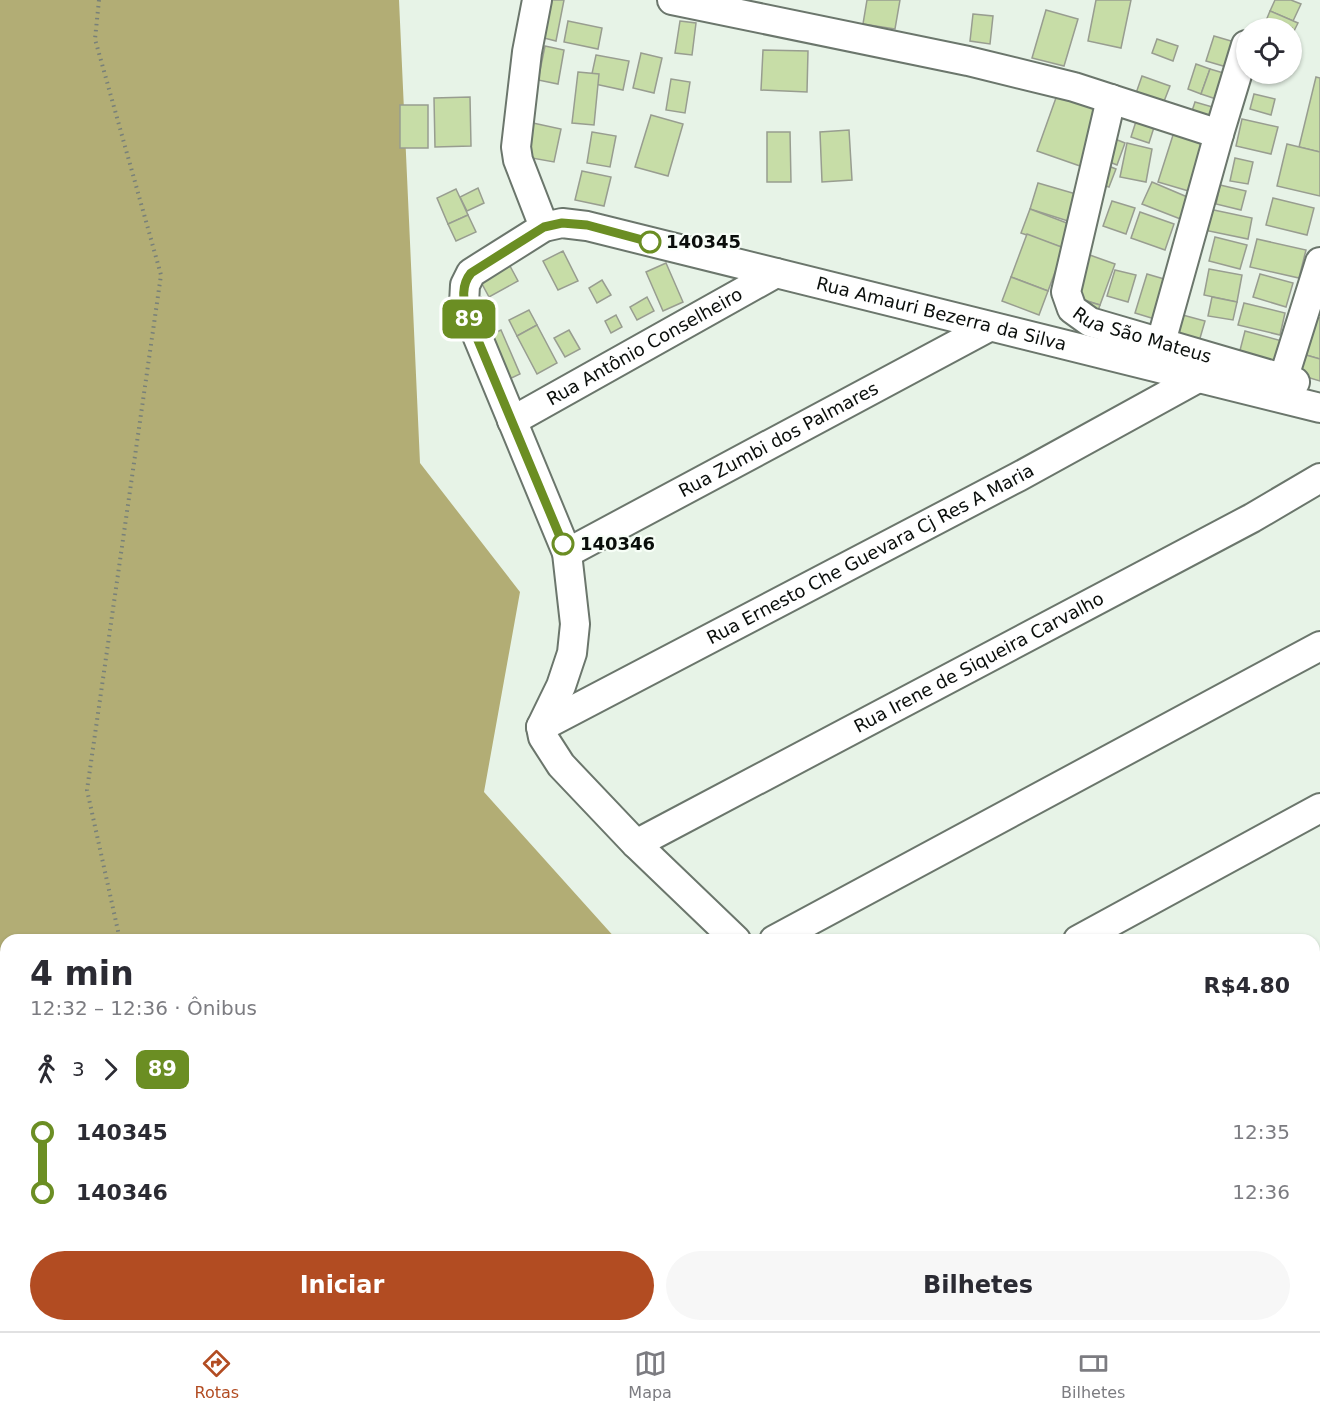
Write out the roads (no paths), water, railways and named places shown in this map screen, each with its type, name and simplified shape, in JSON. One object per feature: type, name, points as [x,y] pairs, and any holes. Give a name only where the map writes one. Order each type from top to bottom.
[{"type":"street","points":[[537,0],[526,52],[516,147],[523,175],[553,225],[471,273],[467,277],[463,294],[467,314],[567,553],[575,624],[573,653],[561,686],[541,727],[543,737],[561,765],[636,844],[730,934]]},
{"type":"street","points":[[672,0],[968,60],[1074,87],[1219,134]]},
{"type":"street","points":[[1161,342],[1236,79]]},
{"type":"street","name":"Rua São Mateus","points":[[1111,99],[1067,285],[1068,301],[1072,309],[1090,322],[1283,380],[1320,388]]},
{"type":"street","name":"Rua Amauri Bezerra da Silva","points":[[553,225],[587,225],[1320,408]]},
{"type":"street","points":[[1283,380],[1320,262]]},
{"type":"street","name":"Rua Antônio Conselheiro","points":[[512,421],[776,273]]},
{"type":"street","name":"Rua Zumbi dos Palmares","points":[[567,553],[989,327]]},
{"type":"street","name":"Rua Ernesto Che Guevara Cj Res A Maria","points":[[541,727],[1018,477],[1198,378]]},
{"type":"street","name":"Rua Irene de Siqueira Carvalho","points":[[636,844],[1252,518],[1320,478]]},
{"type":"street","points":[[785,934],[1320,646]]},
{"type":"street","points":[[1089,934],[1320,808]]},
{"type":"place","name":"140345","points":[[650,242]]},
{"type":"place","name":"140346","points":[[563,544]]}]
